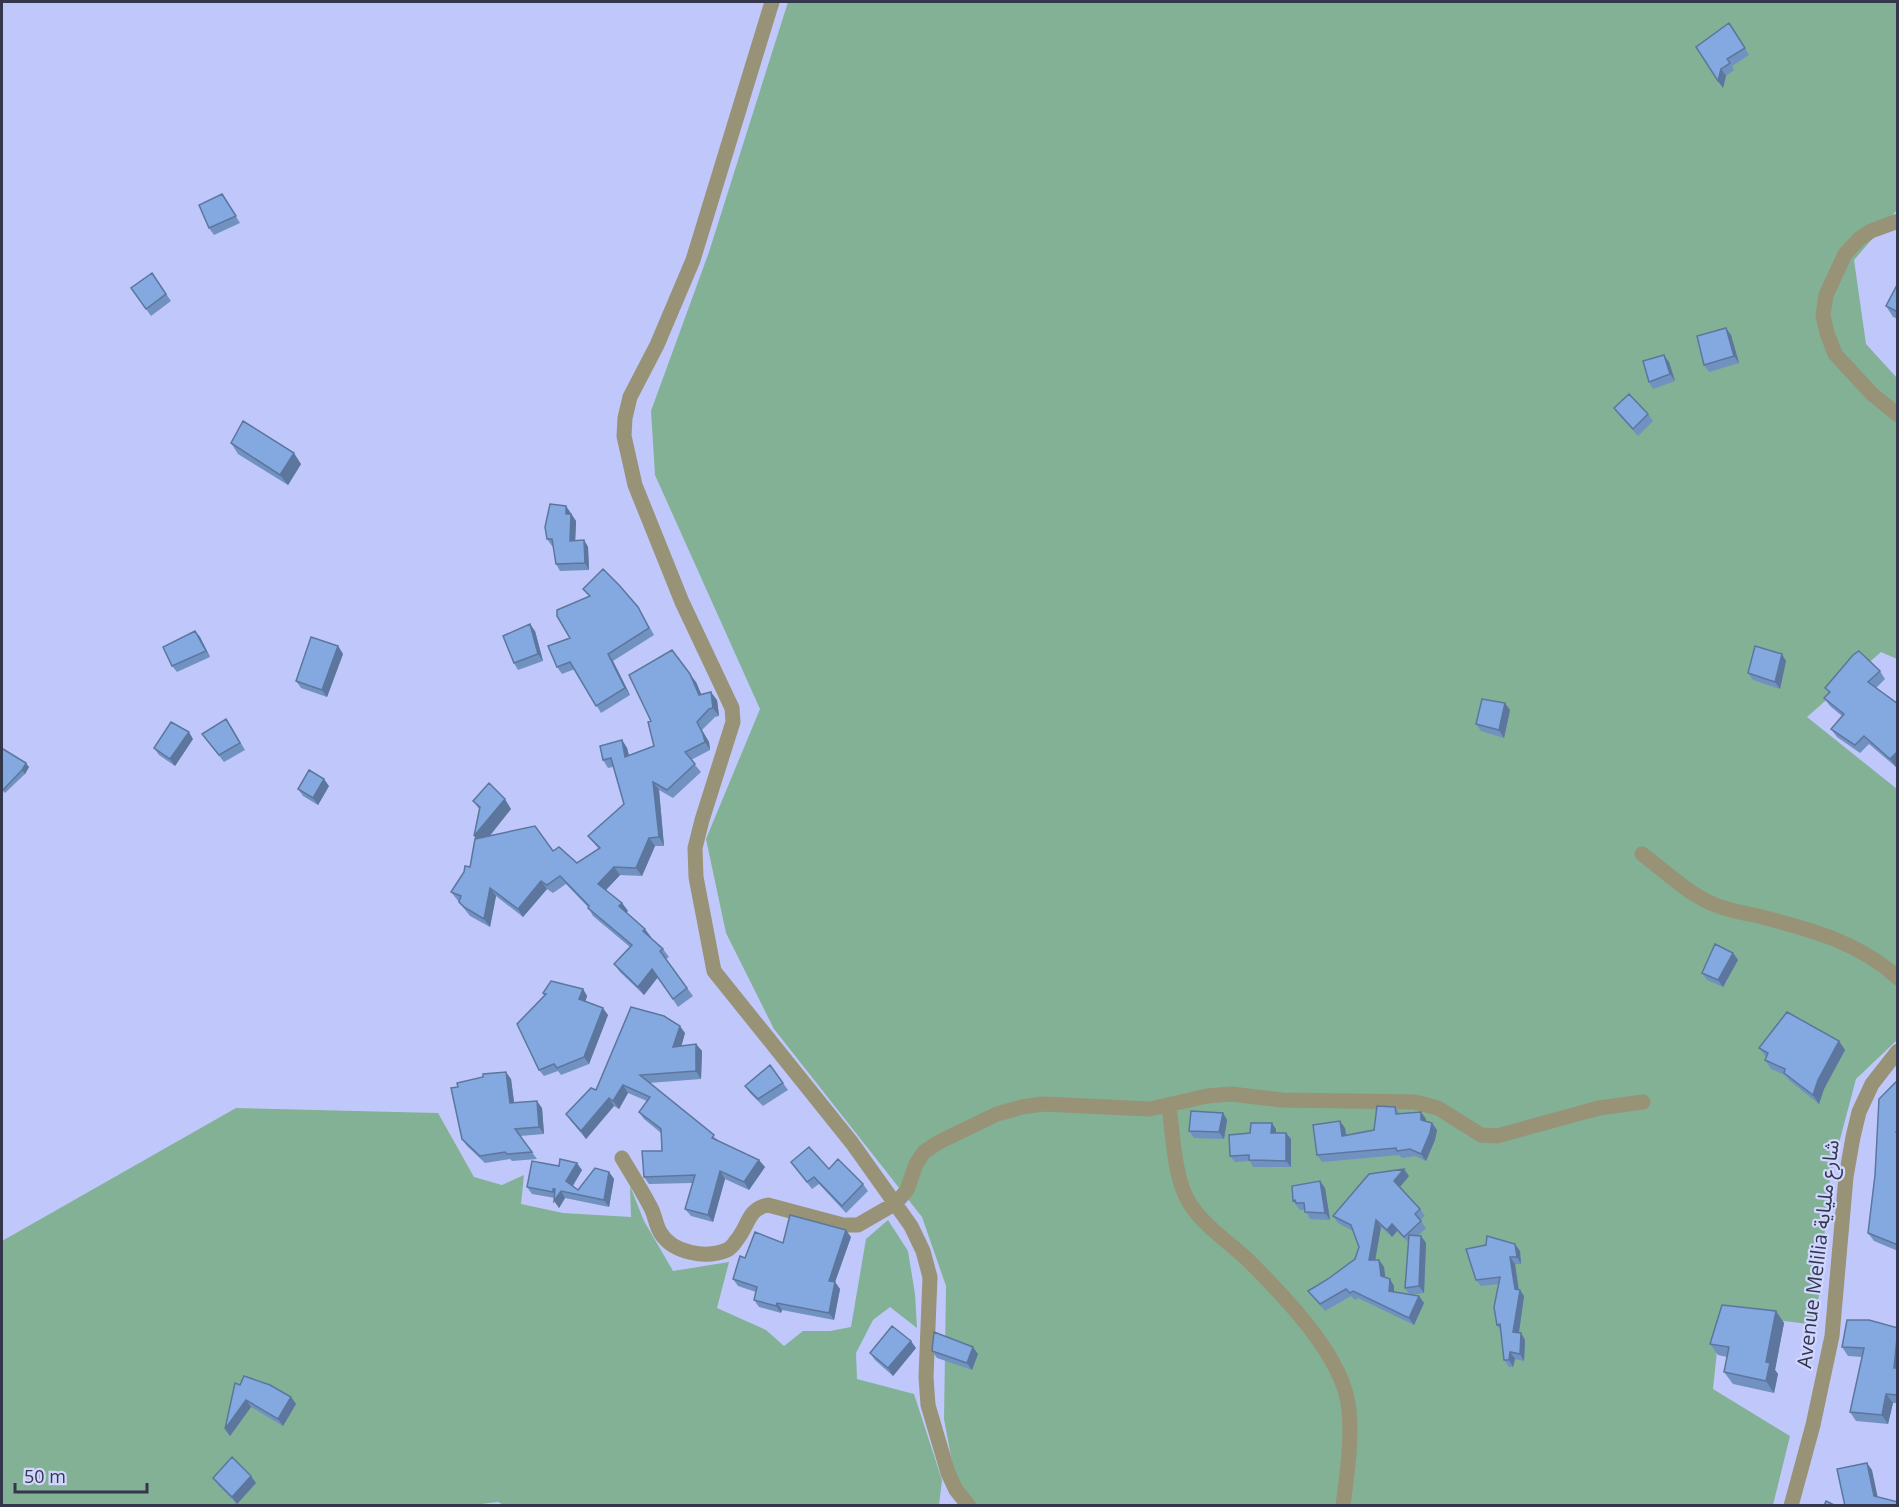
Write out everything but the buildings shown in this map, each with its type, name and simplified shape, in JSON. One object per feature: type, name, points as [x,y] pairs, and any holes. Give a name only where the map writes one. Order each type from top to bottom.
[{"type":"street","points":[[772,2],[693,260],[657,345],[630,397],[624,436],[634,485],[682,602],[732,708],[733,722],[695,848],[696,877],[714,971],[845,1135],[911,1226],[927,1264],[930,1291],[926,1390],[948,1473],[964,1504]]},
{"type":"street","points":[[1898,221],[1871,231],[1859,239],[1845,254],[1826,295],[1823,315],[1835,354],[1872,394],[1898,415]]},
{"type":"street","points":[[1642,854],[1690,891],[1714,905],[1821,933],[1848,943],[1877,960],[1898,978]]},
{"type":"street","name":"Avenue Melilia شارع ملياية","points":[[1791,1506],[1813,1425],[1832,1336],[1846,1177],[1853,1137],[1859,1112],[1872,1084],[1898,1051]]},
{"type":"street","points":[[622,1158],[643,1193],[661,1233],[670,1242],[688,1252],[709,1254],[729,1250],[742,1234],[751,1215],[758,1207],[768,1205],[843,1225],[858,1225],[896,1203],[907,1190],[916,1164],[924,1152],[939,1142],[997,1114],[1022,1107],[1043,1104],[1131,1109],[1169,1106],[1208,1096],[1231,1094],[1282,1100],[1415,1102],[1438,1108],[1481,1136],[1497,1136],[1599,1108],[1643,1102]]},
{"type":"street","points":[[1169,1106],[1176,1159],[1189,1202],[1217,1234],[1247,1259],[1290,1303],[1317,1339],[1339,1375],[1349,1407],[1348,1475],[1343,1506]]},
{"type":"green space","points":[[788,2],[1897,2],[1897,210],[1854,260],[1866,344],[1897,378],[1897,659],[1881,652],[1807,717],[1897,789],[1897,1040],[1856,1079],[1830,1177],[1816,1325],[1721,1313],[1713,1389],[1790,1436],[1773,1505],[960,1505],[944,1419],[946,1286],[922,1217],[774,1029],[726,933],[706,839],[760,709],[655,475],[651,411],[709,252]]},
{"type":"green space","points":[[236,1108],[438,1113],[474,1177],[502,1185],[524,1175],[521,1204],[563,1213],[631,1217],[630,1186],[644,1221],[673,1271],[729,1262],[717,1308],[766,1330],[784,1346],[803,1331],[830,1331],[851,1327],[866,1239],[888,1220],[908,1251],[915,1294],[917,1328],[890,1307],[873,1320],[856,1353],[857,1379],[914,1394],[942,1480],[939,1505],[506,1506],[498,1502],[465,1506],[2,1505],[2,1241]]}]
